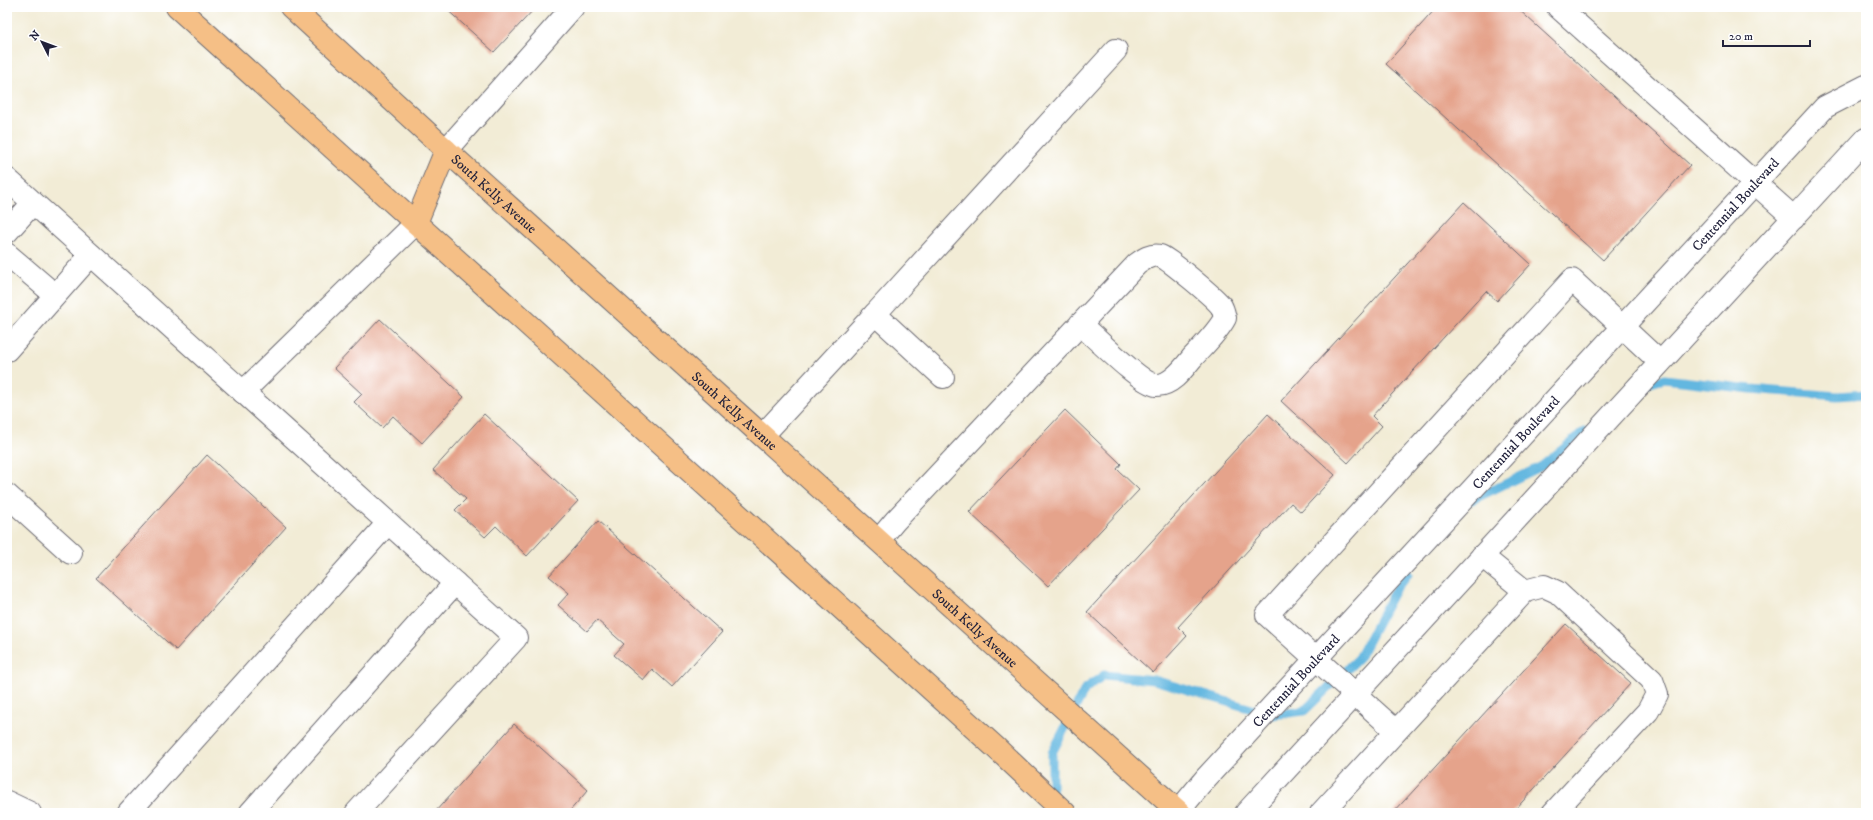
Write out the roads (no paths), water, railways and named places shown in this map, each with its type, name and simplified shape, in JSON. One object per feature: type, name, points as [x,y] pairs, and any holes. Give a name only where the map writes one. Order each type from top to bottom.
[{"type":"main road","points":[[177,7],[989,742],[1065,813]]},
{"type":"main road","name":"South Kelly Avenue","points":[[291,7],[446,150],[763,435],[1178,812]]},
{"type":"main road","points":[[416,223],[446,150]]},
{"type":"street","points":[[446,150],[573,7]]},
{"type":"street","points":[[1558,7],[1794,218]]},
{"type":"street","points":[[763,435],[1116,50]]},
{"type":"street","name":"Centennial Boulevard","points":[[1178,812],[1206,778],[1825,107],[1866,86]]},
{"type":"street","points":[[1246,813],[1866,139]]},
{"type":"street","points":[[7,179],[516,638],[356,813]]},
{"type":"street","points":[[7,232],[33,203]]},
{"type":"street","points":[[242,392],[416,223]]},
{"type":"street","points":[[7,254],[55,295]]},
{"type":"street","points":[[7,350],[91,255]]},
{"type":"street","points":[[879,540],[1080,324],[1137,264],[1148,257],[1160,256],[1171,262],[1221,306],[1225,318],[1219,329],[1176,376],[1166,382],[1156,385],[1142,378],[1080,324]]},
{"type":"street","points":[[1396,731],[1267,615],[1572,280],[1660,362]]},
{"type":"street","points":[[875,314],[944,377]]},
{"type":"street","points":[[7,495],[70,552]]},
{"type":"street","points":[[128,813],[388,523]]},
{"type":"street","points":[[1482,556],[1525,591]]},
{"type":"street","points":[[250,813],[455,583]]},
{"type":"street","points":[[1321,813],[1525,591],[1544,586],[1557,592],[1652,680],[1657,694],[1648,711],[1553,813]]},
{"type":"street","points":[[7,802],[30,813]]},
{"type":"waterway","points":[[1647,384],[1664,379],[1751,389],[1837,396],[1866,394]]},
{"type":"waterway","points":[[1472,500],[1542,466],[1585,431]]},
{"type":"waterway","points":[[1052,798],[1052,753],[1085,689],[1104,675],[1154,680],[1272,715],[1304,711],[1359,658],[1395,590],[1408,574]]}]
